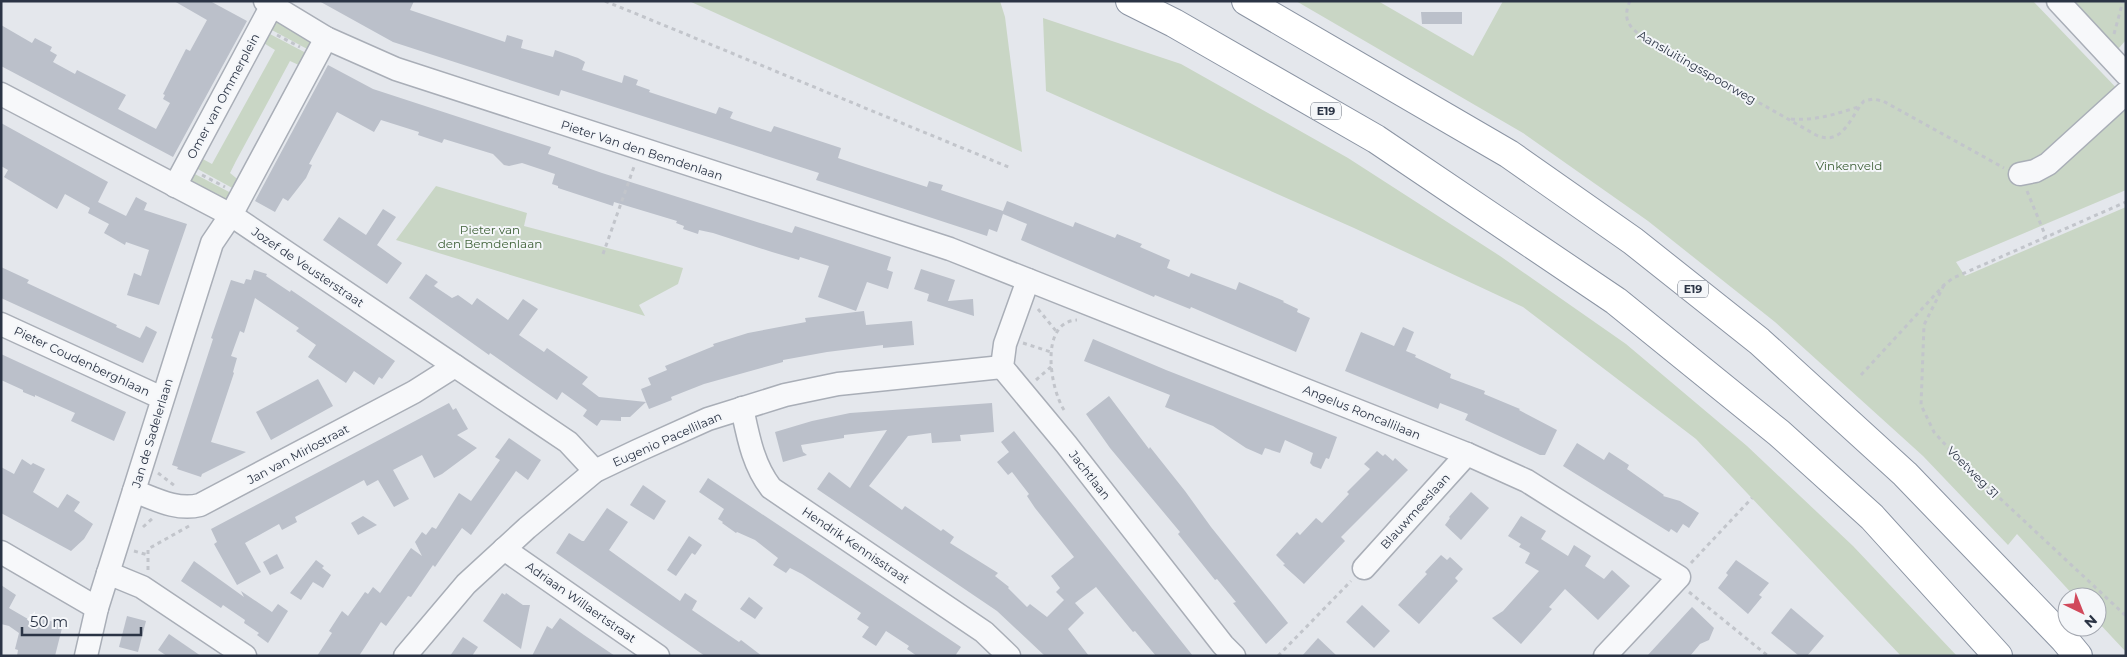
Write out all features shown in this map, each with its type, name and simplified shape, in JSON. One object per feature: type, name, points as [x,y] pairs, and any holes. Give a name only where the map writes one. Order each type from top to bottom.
[{"type":"highway","name":"E19","points":[[1130,1],[1174,23],[1376,139],[1616,300],[1779,433],[1872,517],[1998,656]]},
{"type":"highway","name":"E19","points":[[1246,1],[1509,154],[1633,241],[1758,341],[1905,474],[2071,647]]},
{"type":"highway","points":[[2071,647],[2086,656]]},
{"type":"street","points":[[2058,1],[2126,74]]},
{"type":"street","name":"Omer van Ommerplein","points":[[175,186],[261,26],[269,3]]},
{"type":"street","name":"Pieter Van den Bemdenlaan","points":[[269,3],[321,47],[396,69],[640,150],[950,249],[1026,286]]},
{"type":"street","points":[[230,215],[321,47]]},
{"type":"street","points":[[2020,174],[2035,171],[2048,164],[2126,93]]},
{"type":"street","name":"Jozef de Veusterstraat","points":[[1,94],[230,215],[568,442],[595,471]]},
{"type":"street","name":"Jan de Sadelerlaan","points":[[86,656],[97,608],[124,580],[134,491],[212,243],[230,215]]},
{"type":"street","points":[[1002,367],[1007,337],[1026,286]]},
{"type":"street","name":"Angelus Roncallilaan","points":[[1026,286],[1467,454],[1527,481],[1679,577]]},
{"type":"street","name":"Pieter Coudenberghlaan","points":[[1,324],[162,398]]},
{"type":"street","name":"Jan van Mirlostraat","points":[[134,491],[176,506],[189,508],[200,505],[414,392],[455,366]]},
{"type":"street","name":"Eugenio Pacellilaan","points":[[405,656],[466,584],[595,471],[698,423],[785,395],[838,384],[1002,367]]},
{"type":"street","name":"Jachtlaan","points":[[1002,367],[1066,444],[1223,645],[1234,656]]},
{"type":"street","name":"Hendrik Kennisstraat","points":[[742,408],[760,474],[771,488],[984,632],[1009,656]]},
{"type":"street","name":"Blauwmeeslaan","points":[[1364,568],[1467,454]]},
{"type":"street","name":"Adriaan Willaertstraat","points":[[504,549],[658,656]]},
{"type":"street","points":[[1,552],[97,608]]},
{"type":"street","points":[[1605,656],[1679,577]]},
{"type":"street","points":[[124,580],[245,656]]},
{"type":"path","points":[[605,1],[1011,168]]},
{"type":"path","name":"Aansluitingsspoorweg","points":[[1630,1],[1625,13],[1626,21],[1640,35],[1816,135],[1831,138],[1844,130],[1860,106]]},
{"type":"path","points":[[2114,35],[2122,1]]},
{"type":"path","points":[[261,26],[321,47]]},
{"type":"path","points":[[1788,119],[1802,120],[1828,116],[1860,106],[1864,100],[1883,101],[2006,169],[2020,174],[2046,237]]},
{"type":"path","points":[[603,254],[640,150]]},
{"type":"path","points":[[185,166],[241,195]]},
{"type":"path","points":[[1861,375],[1944,285],[1958,275],[2126,202]]},
{"type":"path","name":"Voetweg 31","points":[[1944,285],[1924,325],[1921,406],[1934,432],[1959,460],[2126,616]]},
{"type":"path","points":[[1026,286],[1056,331]]},
{"type":"path","points":[[1067,414],[1059,399],[1054,382],[1051,352],[1056,331],[1072,320],[1083,320]]},
{"type":"path","points":[[1007,337],[1051,352]]},
{"type":"path","points":[[137,535],[156,516],[164,477]]},
{"type":"path","points":[[1752,498],[1679,577],[1685,588],[1768,656]]},
{"type":"path","points":[[134,543],[124,580],[148,578],[148,549],[200,520],[200,505]]},
{"type":"path","points":[[1278,656],[1364,568]]},
{"type":"green space","points":[[689,1],[1000,1],[1005,17],[1022,152]]},
{"type":"green space","name":"Vinkenveld","points":[[1296,1],[1378,1],[1473,56],[1503,1],[2033,1],[2126,98],[2126,190],[1956,262],[1965,276],[2126,207],[2126,652],[2107,632],[2107,587],[2066,587],[2017,534],[2008,545],[1923,456],[1775,322],[1648,221],[1523,133]]},
{"type":"green space","points":[[2073,1],[2126,1],[2126,40],[2118,49]]},
{"type":"green space","points":[[1043,18],[1181,64],[1348,158],[1500,256],[1626,344],[1747,446],[1853,546],[1957,656],[1901,656],[1696,439],[1523,307],[1354,228],[1046,91]]},
{"type":"green space","points":[[281,20],[312,39],[309,50],[270,29],[272,25]]},
{"type":"green space","points":[[268,33],[308,54],[301,66],[290,61],[236,161],[230,173],[241,182],[236,190],[194,167],[199,157],[212,164],[275,50],[262,42]]},
{"type":"green space","points":[[191,172],[233,194],[221,200],[192,182]]},
{"type":"green space","name":"Pieter van den Bemdenlaan","points":[[436,186],[527,213],[524,226],[683,268],[678,284],[639,305],[645,316],[396,240]]},
{"type":"building","points":[[174,1],[210,1],[247,21],[173,157],[1,66],[1,25],[32,43],[35,38],[52,47],[50,51],[57,55],[53,62],[75,74],[77,70],[126,95],[118,109],[156,129],[170,103],[163,99],[165,95],[163,94],[186,49],[190,51],[207,20]]},
{"type":"building","points":[[319,1],[414,1],[410,10],[505,42],[507,35],[523,40],[521,48],[553,57],[555,50],[585,62],[582,70],[622,83],[624,75],[638,80],[636,85],[650,90],[649,92],[716,114],[719,107],[733,112],[730,118],[732,119],[771,132],[774,126],[841,148],[838,158],[865,167],[927,187],[929,181],[943,185],[941,190],[1003,211],[1007,201],[1073,227],[1075,222],[1115,238],[1117,234],[1142,244],[1140,247],[1170,260],[1167,268],[1189,277],[1191,273],[1236,290],[1239,282],[1284,301],[1298,309],[1297,312],[1310,318],[1296,352],[1191,307],[1190,309],[1155,295],[1154,297],[1021,240],[1027,224],[1003,214],[997,232],[989,229],[987,236],[816,180],[819,173],[561,90],[559,96],[393,42]]},
{"type":"building","points":[[1421,12],[1462,12],[1462,24],[1422,24]]},
{"type":"building","points":[[328,65],[373,89],[551,147],[548,154],[602,173],[792,233],[795,226],[891,257],[887,270],[893,272],[888,289],[867,282],[856,311],[818,297],[829,266],[800,257],[799,260],[713,233],[699,230],[698,234],[683,229],[684,226],[676,223],[677,221],[614,202],[613,206],[558,188],[558,186],[552,184],[555,174],[522,163],[509,166],[504,165],[493,154],[444,139],[442,143],[418,135],[419,132],[381,120],[374,132],[337,112],[309,164],[312,165],[306,178],[288,201],[283,198],[275,212],[255,201]]},
{"type":"building","points":[[1,123],[108,182],[98,202],[126,216],[136,197],[147,203],[144,210],[187,224],[159,305],[127,295],[134,273],[141,276],[149,250],[126,242],[125,245],[104,233],[109,224],[88,213],[90,208],[65,194],[57,209],[4,177],[8,170],[1,166]]},
{"type":"building","points":[[383,209],[396,217],[377,245],[402,263],[387,284],[323,240],[339,217],[366,235]]},
{"type":"building","points":[[1,267],[29,280],[27,283],[117,325],[116,327],[140,338],[146,326],[157,332],[143,363],[1,298]]},
{"type":"building","points":[[921,269],[955,280],[948,301],[973,299],[974,316],[927,301],[929,294],[914,289]]},
{"type":"building","points":[[254,270],[267,274],[266,276],[290,292],[291,290],[395,361],[382,379],[379,377],[374,385],[354,371],[346,383],[308,357],[316,345],[296,331],[299,328],[255,298],[244,333],[240,331],[231,356],[237,358],[234,373],[211,442],[246,452],[202,474],[201,477],[177,469],[178,467],[172,465],[231,280],[244,284],[246,279],[251,280]]},
{"type":"building","points":[[426,274],[438,282],[434,286],[452,298],[458,295],[472,305],[477,298],[508,320],[523,299],[538,309],[519,335],[544,352],[547,348],[588,377],[582,384],[599,397],[646,402],[630,417],[621,417],[621,421],[601,420],[597,426],[583,416],[587,410],[562,392],[557,400],[490,353],[489,355],[409,298]]},
{"type":"building","points":[[864,311],[866,325],[912,321],[914,345],[883,348],[883,345],[783,360],[783,362],[704,384],[671,397],[672,400],[649,409],[641,389],[651,385],[648,378],[667,370],[665,366],[714,346],[713,344],[748,333],[806,322],[805,318]]},
{"type":"building","points":[[1403,327],[1414,332],[1406,351],[1451,374],[1450,378],[1485,391],[1484,394],[1520,409],[1557,430],[1545,455],[1540,455],[1465,420],[1468,414],[1440,403],[1438,409],[1345,371],[1361,332],[1394,346]]},
{"type":"building","points":[[1093,339],[1166,370],[1337,437],[1329,459],[1326,458],[1321,469],[1313,466],[1310,463],[1313,453],[1285,440],[1280,453],[1265,448],[1262,455],[1246,448],[1213,426],[1165,407],[1170,395],[1084,361]]},
{"type":"building","points":[[1,354],[126,412],[114,441],[71,421],[75,413],[35,395],[35,397],[23,392],[23,390],[1,380]]},
{"type":"building","points":[[318,379],[333,406],[271,440],[256,412]]},
{"type":"building","points":[[1109,396],[1288,623],[1266,644],[1233,603],[1236,602],[1217,579],[1215,580],[1178,534],[1180,532],[1110,448],[1086,414]]},
{"type":"building","points":[[449,403],[453,410],[456,408],[468,429],[457,435],[477,448],[434,478],[422,455],[393,470],[409,499],[394,507],[378,480],[367,486],[364,480],[295,517],[297,522],[282,530],[279,524],[245,543],[261,572],[237,585],[214,544],[217,542],[211,529]]},
{"type":"building","points":[[992,403],[994,432],[960,435],[961,441],[932,443],[931,433],[908,436],[869,486],[902,510],[905,506],[941,531],[943,529],[954,537],[950,543],[998,573],[995,576],[1009,587],[1027,607],[1030,604],[1047,617],[1064,600],[1056,592],[1060,588],[1051,576],[1074,557],[1035,508],[1027,496],[1029,494],[1012,472],[1008,475],[997,462],[1009,452],[1001,442],[1014,431],[1193,656],[1156,656],[1135,631],[1133,632],[1096,587],[1075,603],[1084,613],[1068,629],[1089,656],[1045,656],[997,611],[817,489],[829,472],[850,488],[887,430],[844,435],[844,438],[801,445],[803,452],[807,455],[783,462],[775,432],[812,421],[850,413]]},
{"type":"building","points":[[509,438],[541,460],[528,480],[516,471],[471,535],[462,528],[411,597],[408,596],[386,626],[381,622],[359,656],[317,656],[332,633],[329,631],[342,611],[348,616],[365,592],[368,594],[373,587],[380,593],[411,548],[422,556],[415,542],[422,532],[426,535],[432,527],[436,529],[459,493],[471,501],[500,460],[495,457]]},
{"type":"building","points":[[1577,443],[1604,460],[1609,452],[1629,465],[1627,469],[1663,496],[1680,501],[1699,513],[1689,528],[1683,524],[1677,533],[1671,529],[1669,532],[1563,466]]},
{"type":"building","points":[[1377,451],[1383,456],[1385,454],[1393,461],[1395,458],[1408,470],[1341,537],[1345,541],[1304,584],[1283,565],[1285,564],[1276,555],[1297,532],[1300,535],[1316,518],[1322,523],[1349,494],[1347,492],[1370,469],[1364,464]]},
{"type":"building","points":[[22,459],[31,465],[33,463],[45,469],[33,492],[58,508],[67,494],[80,502],[74,511],[93,524],[84,539],[71,551],[1,513],[1,467],[14,474]]},
{"type":"building","points":[[708,478],[961,647],[955,656],[917,656],[907,649],[909,646],[886,631],[876,646],[862,637],[869,627],[857,619],[861,613],[802,574],[790,568],[786,573],[773,565],[778,558],[755,540],[736,533],[718,519],[724,509],[699,492]]},
{"type":"building","points":[[643,485],[666,501],[654,520],[630,505]]},
{"type":"building","points":[[1471,492],[1489,508],[1461,540],[1445,525],[1449,517]]},
{"type":"building","points":[[607,508],[628,522],[609,550],[680,601],[685,593],[697,601],[692,610],[739,642],[741,640],[762,656],[705,656],[556,553],[569,533],[584,541]]},
{"type":"building","points":[[363,516],[377,525],[358,535],[351,523]]},
{"type":"building","points":[[1521,516],[1546,531],[1541,539],[1568,556],[1574,545],[1591,556],[1585,566],[1604,579],[1612,570],[1630,586],[1598,620],[1565,589],[1549,607],[1552,609],[1521,644],[1492,618],[1503,611],[1539,571],[1525,563],[1530,553],[1519,547],[1521,544],[1508,536]]},
{"type":"building","points":[[689,536],[702,545],[695,555],[692,553],[676,576],[667,570]]},
{"type":"building","points":[[277,554],[284,568],[270,575],[263,562]]},
{"type":"building","points":[[1441,555],[1447,560],[1450,557],[1463,569],[1455,578],[1458,581],[1419,624],[1398,605],[1427,574],[1425,572]]},
{"type":"building","points":[[316,560],[331,575],[323,588],[313,582],[301,600],[290,593]]},
{"type":"building","points":[[1736,560],[1769,583],[1759,595],[1762,597],[1748,614],[1718,588]]},
{"type":"building","points":[[194,561],[244,597],[241,591],[272,612],[278,604],[288,611],[268,643],[257,635],[259,633],[244,623],[245,620],[223,605],[221,608],[181,581]]},
{"type":"building","points":[[1,585],[16,595],[9,608],[40,626],[42,619],[63,624],[55,656],[17,656],[18,650],[15,649],[19,633],[9,626],[1,624]]},
{"type":"building","points":[[502,593],[505,595],[506,593],[523,605],[530,605],[521,649],[483,621]]},
{"type":"building","points":[[749,597],[763,608],[755,619],[740,609]]},
{"type":"building","points":[[1362,605],[1390,631],[1374,648],[1346,622]]},
{"type":"building","points":[[1692,607],[1714,628],[1709,640],[1700,644],[1690,656],[1647,656]]},
{"type":"building","points":[[1791,608],[1824,636],[1807,656],[1799,656],[1771,633]]},
{"type":"building","points":[[127,616],[146,621],[138,652],[119,647]]},
{"type":"building","points":[[560,618],[615,656],[532,656],[547,626],[552,629]]},
{"type":"building","points":[[169,634],[201,656],[167,656],[158,650]]},
{"type":"building","points":[[463,637],[478,647],[472,656],[450,656]]},
{"type":"building","points":[[1318,638],[1337,656],[1302,656]]}]
